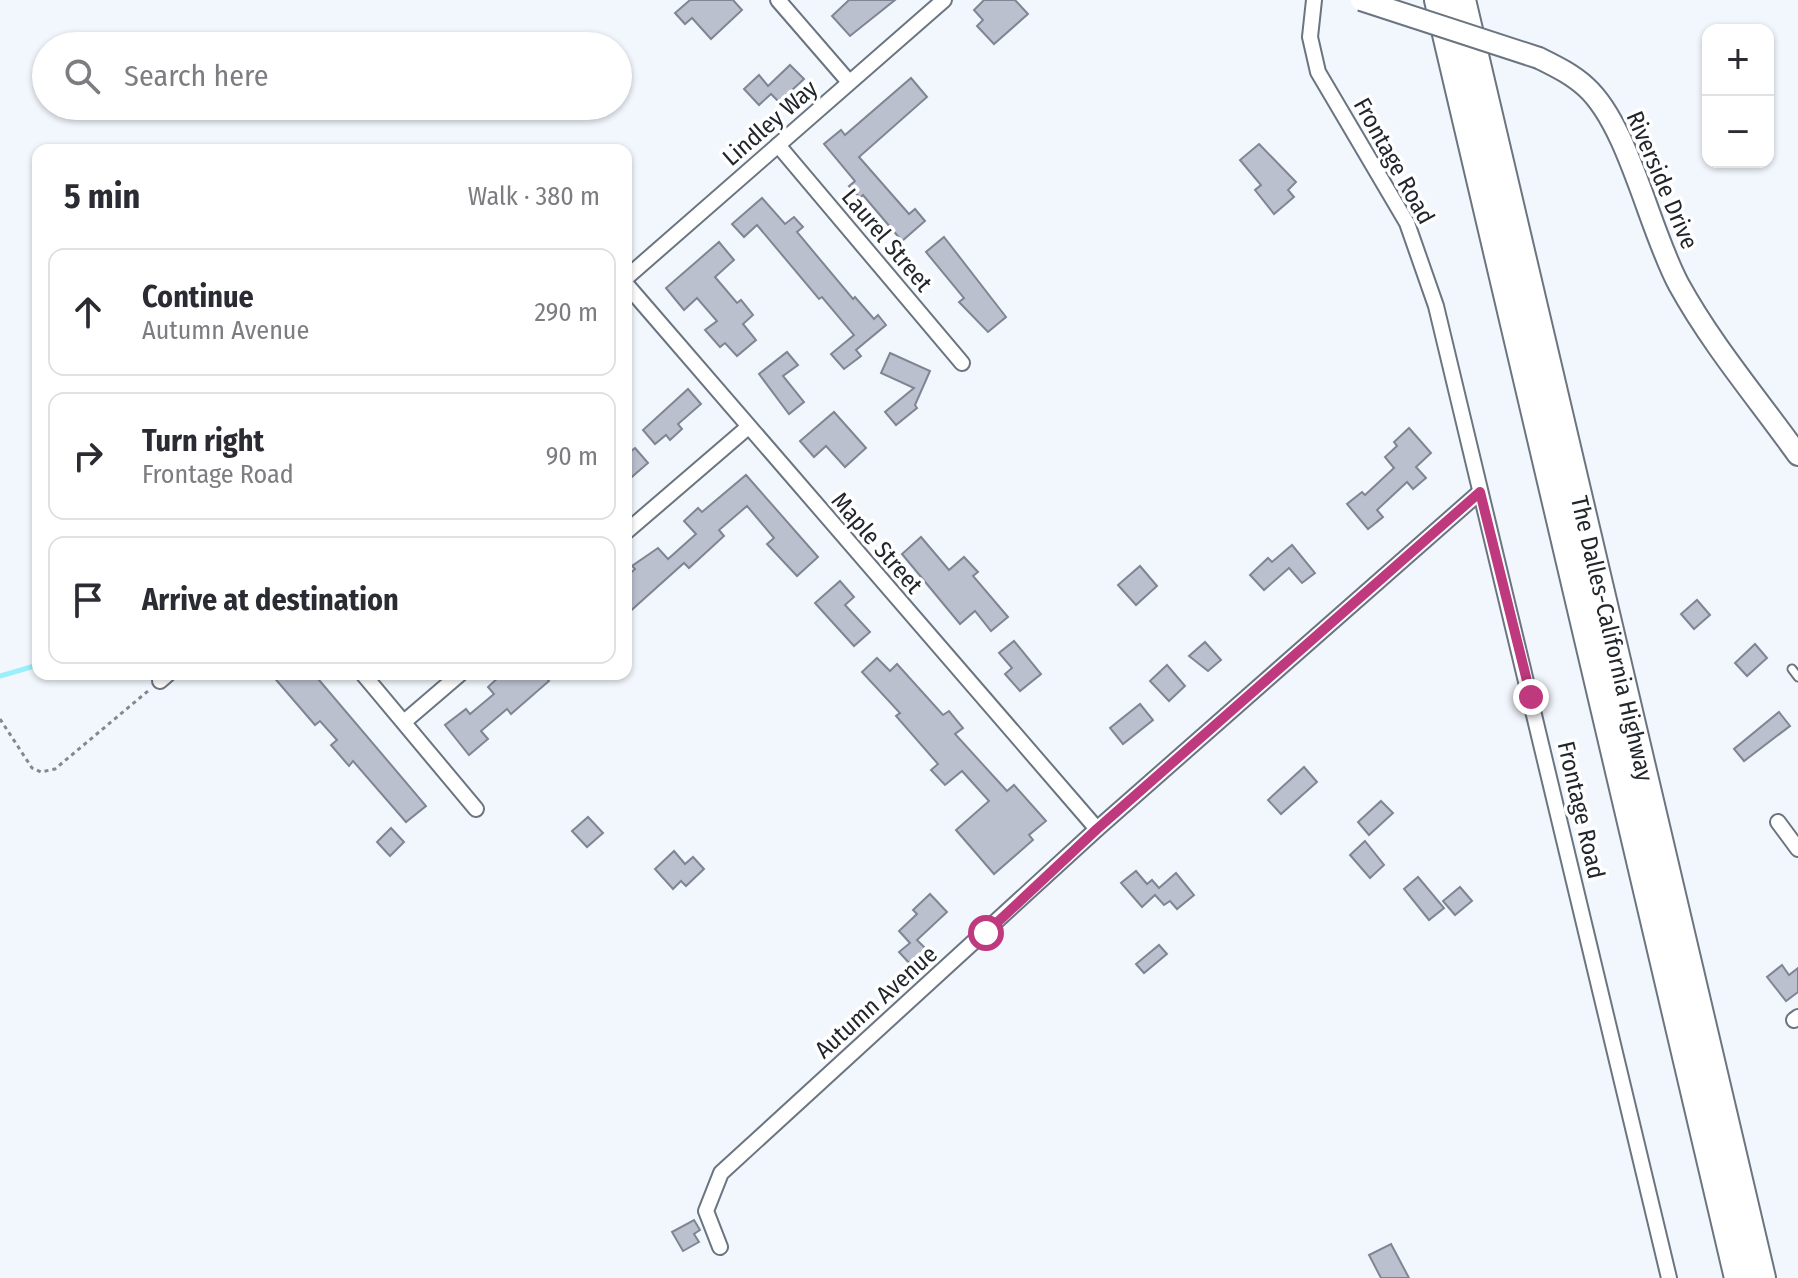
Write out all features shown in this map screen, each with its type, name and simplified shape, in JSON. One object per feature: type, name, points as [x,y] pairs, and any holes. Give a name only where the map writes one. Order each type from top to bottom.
[{"type":"highway","name":"The Dalles-California Highway","points":[[1438,0],[1738,1278]]},
{"type":"highway","name":"The Dalles-California Highway","points":[[1462,0],[1762,1278]]},
{"type":"street","points":[[778,0],[849,82]]},
{"type":"street","name":"Lindley Way","points":[[632,276],[944,0]]},
{"type":"street","name":"Frontage Road","points":[[1314,0],[1310,37],[1315,63],[1400,211],[1436,306],[1669,1278]]},
{"type":"street","name":"Riverside Drive","points":[[1361,0],[1539,58],[1587,88],[1619,139],[1663,253],[1681,288],[1798,455]]},
{"type":"street","name":"Laurel Street","points":[[778,145],[962,363]]},
{"type":"street","name":"Maple Street","points":[[632,288],[747,428],[1097,829]]},
{"type":"street","points":[[632,527],[747,428]]},
{"type":"street","name":"Autumn Avenue","points":[[720,1247],[706,1211],[721,1173],[1097,829],[1480,492]]},
{"type":"street","points":[[368,680],[476,809]]},
{"type":"street","points":[[404,722],[453,680]]},
{"type":"street","points":[[1778,822],[1798,849]]},
{"type":"lane","points":[[1792,669],[1798,677]]},
{"type":"path","points":[[0,719],[32,768],[41,772],[55,769],[162,680]]},
{"type":"building","points":[[690,0],[733,0],[742,10],[711,39],[692,18],[685,24],[675,13]]},
{"type":"building","points":[[849,0],[895,0],[850,36],[832,16]]},
{"type":"building","points":[[984,0],[1015,0],[1028,14],[994,44],[977,26],[983,20],[974,10]]},
{"type":"building","points":[[790,65],[804,79],[779,102],[771,94],[759,105],[744,89],[759,75],[768,86]]},
{"type":"building","points":[[911,78],[927,97],[859,157],[909,214],[915,209],[925,221],[902,241],[863,195],[860,198],[849,186],[855,181],[824,144],[841,130],[845,135]]},
{"type":"building","points":[[1259,144],[1296,182],[1288,190],[1294,197],[1274,214],[1255,190],[1261,185],[1240,160]]},
{"type":"building","points":[[762,198],[785,224],[794,217],[803,227],[797,232],[853,299],[855,297],[874,319],[878,315],[886,325],[856,350],[861,356],[844,369],[831,354],[854,335],[822,297],[819,299],[757,225],[744,237],[732,224]]},
{"type":"building","points":[[944,237],[1006,317],[988,332],[959,302],[964,298],[926,252]]},
{"type":"building","points":[[719,242],[734,260],[715,277],[737,303],[741,300],[753,315],[743,324],[756,340],[737,356],[725,343],[720,347],[705,330],[717,321],[697,298],[684,310],[666,288]]},
{"type":"building","points":[[787,352],[798,365],[783,376],[804,402],[789,414],[759,374]]},
{"type":"building","points":[[890,353],[930,371],[915,405],[917,408],[896,425],[885,412],[914,388],[881,373]]},
{"type":"building","points":[[688,389],[701,404],[678,424],[682,429],[670,440],[666,435],[655,444],[643,430]]},
{"type":"building","points":[[834,412],[866,448],[845,467],[826,446],[814,457],[800,441]]},
{"type":"building","points":[[1409,428],[1431,453],[1416,467],[1426,478],[1413,489],[1407,482],[1377,510],[1383,517],[1368,529],[1347,504],[1362,492],[1365,495],[1394,468],[1385,457],[1397,446],[1394,442]]},
{"type":"building","points":[[635,448],[648,463],[632,477],[632,450]]},
{"type":"building","points":[[746,475],[818,557],[797,576],[767,544],[774,538],[747,506],[719,530],[724,536],[689,568],[684,563],[632,610],[632,572],[635,569],[632,566],[658,548],[668,559],[696,534],[684,521],[698,508],[702,512]]},
{"type":"building","points":[[921,537],[949,570],[964,557],[978,572],[973,576],[1008,617],[991,631],[975,611],[960,624],[902,554]]},
{"type":"building","points":[[1292,545],[1315,573],[1302,583],[1289,568],[1264,590],[1250,575],[1268,558],[1272,562]]},
{"type":"building","points":[[1140,566],[1157,586],[1136,605],[1118,585]]},
{"type":"building","points":[[840,581],[854,597],[845,605],[870,632],[854,646],[815,603]]},
{"type":"building","points":[[1697,600],[1710,615],[1694,629],[1681,614]]},
{"type":"building","points":[[1014,641],[1041,674],[1020,691],[1005,674],[1012,668],[999,653]]},
{"type":"building","points":[[1205,642],[1221,660],[1208,671],[1189,656]]},
{"type":"building","points":[[1755,644],[1767,658],[1747,676],[1735,663]]},
{"type":"building","points":[[877,658],[890,671],[897,664],[943,715],[949,711],[963,728],[955,734],[1007,791],[1014,785],[1046,821],[1029,835],[1033,840],[994,874],[956,830],[989,801],[962,771],[945,785],[931,770],[938,764],[896,716],[900,713],[862,672]]},
{"type":"building","points":[[1167,665],[1185,686],[1169,701],[1150,681]]},
{"type":"building","points":[[276,680],[319,680],[426,806],[406,822],[353,761],[349,766],[331,745],[337,740],[320,721],[315,725]]},
{"type":"building","points":[[496,680],[549,681],[511,714],[507,709],[481,731],[488,739],[469,755],[445,725],[466,709],[470,714],[494,694],[488,687]]},
{"type":"building","points":[[1140,704],[1153,720],[1123,744],[1110,728]]},
{"type":"building","points":[[1779,712],[1790,726],[1744,761],[1734,749]]},
{"type":"building","points":[[1304,767],[1317,782],[1281,814],[1268,800]]},
{"type":"building","points":[[1381,801],[1393,813],[1369,835],[1358,822]]},
{"type":"building","points":[[588,817],[603,833],[587,847],[572,831]]},
{"type":"building","points":[[391,828],[404,842],[390,856],[377,842]]},
{"type":"building","points":[[1365,841],[1384,865],[1370,878],[1350,855]]},
{"type":"building","points":[[674,851],[685,864],[693,857],[704,869],[686,886],[681,881],[673,889],[655,869]]},
{"type":"building","points":[[1136,871],[1147,884],[1152,880],[1159,888],[1176,873],[1194,895],[1177,909],[1170,901],[1164,905],[1155,895],[1142,907],[1121,883]]},
{"type":"building","points":[[1418,877],[1444,908],[1429,920],[1404,889]]},
{"type":"building","points":[[1460,887],[1472,901],[1455,915],[1443,901]]},
{"type":"building","points":[[930,894],[947,912],[917,940],[928,951],[912,966],[899,952],[910,943],[899,931],[917,914],[913,910]]},
{"type":"building","points":[[1159,945],[1167,954],[1144,973],[1136,964]]},
{"type":"building","points":[[1782,965],[1789,975],[1798,968],[1798,992],[1786,1001],[1767,977]]},
{"type":"building","points":[[694,1220],[700,1230],[694,1234],[699,1242],[683,1251],[672,1232]]},
{"type":"building","points":[[1391,1244],[1409,1278],[1381,1278],[1369,1255]]},
{"type":"waterway","points":[[0,676],[32,667]]},
{"type":"route","points":[[986,933],[1097,829],[1480,492],[1531,697]]}]
